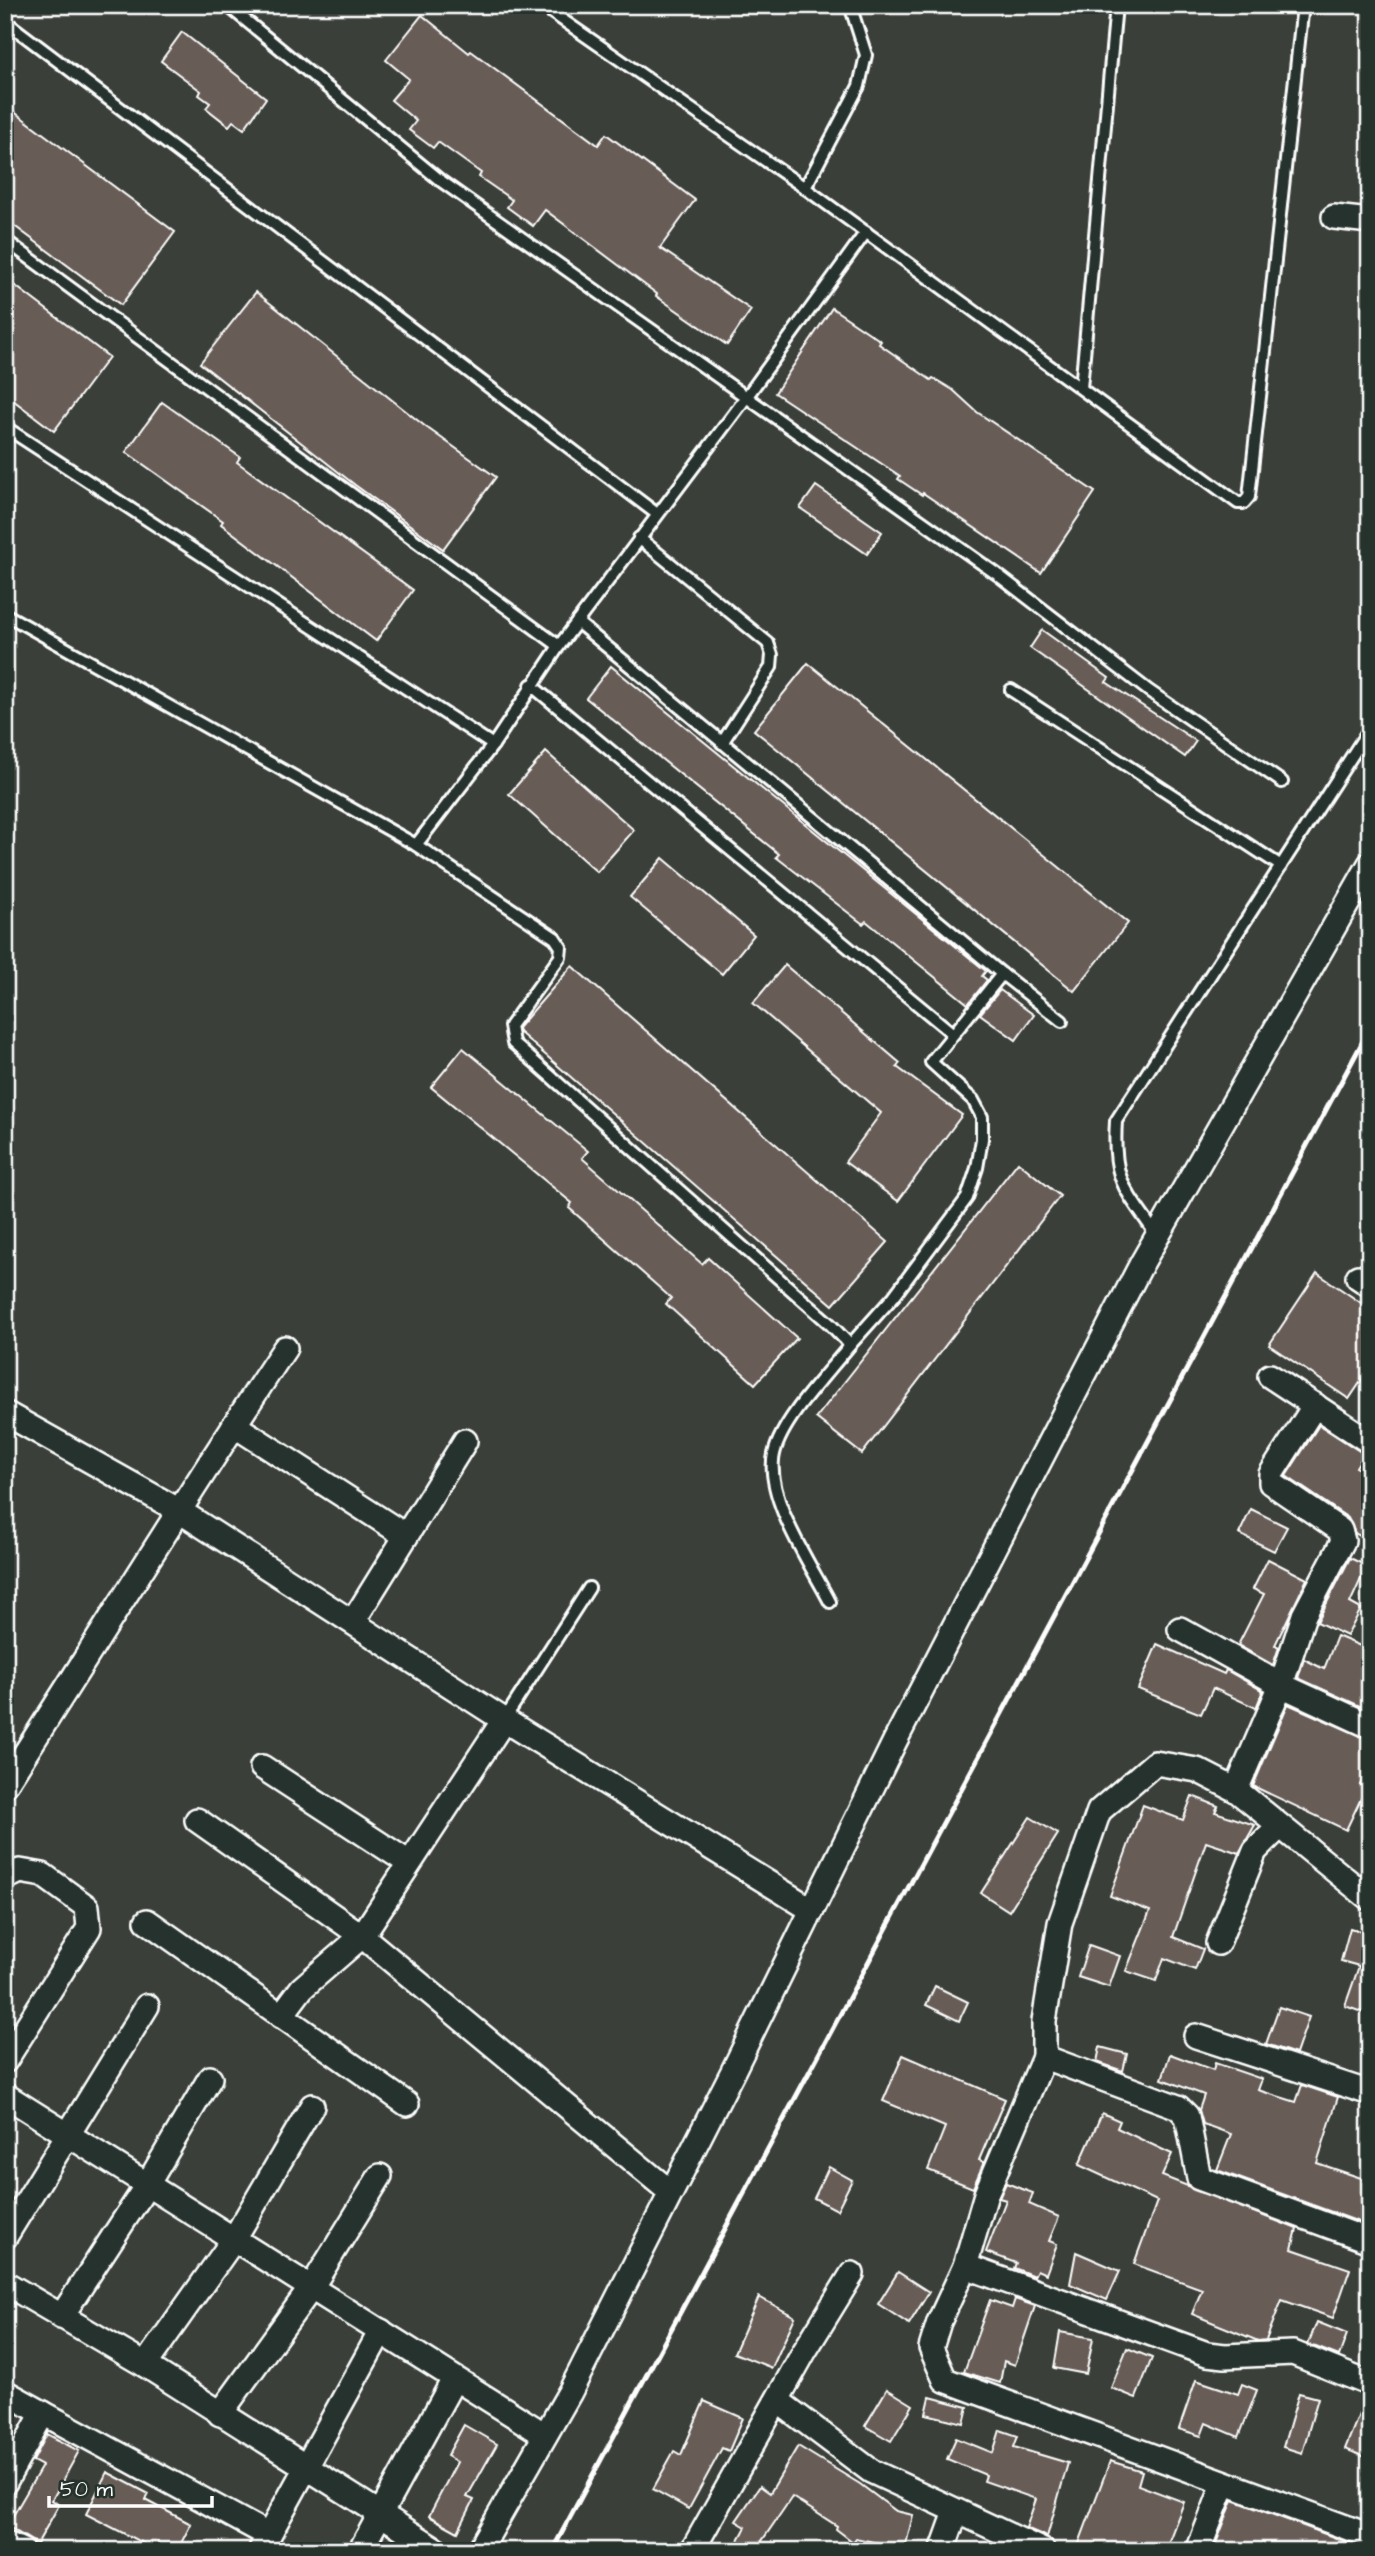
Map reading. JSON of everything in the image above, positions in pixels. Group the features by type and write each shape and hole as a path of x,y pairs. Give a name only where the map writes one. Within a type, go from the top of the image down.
{"street":[{"path":"1334,217 1370,221"},
{"path":"479,2551 545,2435 733,2071 918,1696 1157,1236 1370,864"},
{"path":"5,1785 178,1510 285,1348"},
{"path":"1270,1376 1370,1443"},
{"path":"1236,1790 1281,1685 1304,1615 1343,1541 1340,1530 1271,1483 1271,1474 1315,1405"},
{"path":"5,1413 178,1510 354,1620 503,1720 812,1910"},
{"path":"234,1425 406,1535"},
{"path":"354,1620 465,1441"},
{"path":"1180,1629 1281,1685 1370,1726"},
{"path":"281,2016 302,1988 362,1936 503,1720"},
{"path":"1370,1899 1278,1828 1236,1790 1196,1770 1155,1763 1099,1811 1060,1923 1044,2021 1044,2057 986,2194 965,2266 939,2322 931,2348 945,2380 1370,2536"},
{"path":"262,1767 409,1863"},
{"path":"197,1820 362,1936 669,2191"},
{"path":"1218,1943 1255,1851 1278,1828"},
{"path":"5,1878 20,1871 43,1875 87,1907 90,1918 89,1928 5,2061"},
{"path":"146,1921 407,2104"},
{"path":"5,2236 147,2006"},
{"path":"1196,2036 1370,2094"},
{"path":"1044,2057 1178,2107 1187,2116 1199,2178 1370,2241"},
{"path":"61,2317 147,2185 211,2078"},
{"path":"5,2095 545,2435"},
{"path":"145,2365 234,2239 312,2106"},
{"path":"220,2414 311,2288 380,2176"},
{"path":"965,2266 1207,2354 1225,2356 1293,2353 1370,2384"},
{"path":"692,2551 852,2274"},
{"path":"5,2283 145,2365 305,2469 381,2512 439,2551"},
{"path":"5,2392 264,2543 381,2331"},
{"path":"360,2551 454,2379"},
{"path":"778,2401 871,2471 1043,2551"},
{"path":"5,2482 43,2413"},
{"path":"1198,2551 1224,2484"},
{"path":"942,2551 956,2512"},
{"path":"5,2543 22,2551"}],"lane":[{"path":"227,5 441,181 745,399 998,575 1149,691 1282,782"},
{"path":"541,5 805,188 1238,503 1244,503 1249,497 1303,5"},
{"path":"805,188 859,86 866,55 850,5"},
{"path":"1081,388 1116,5"},
{"path":"5,21 657,514"},
{"path":"416,845 493,746 559,646 745,399 866,232"},
{"path":"5,240 559,646"},
{"path":"5,427 493,746"},
{"path":"639,538 768,643 772,655 771,667 722,743"},
{"path":"5,614 416,845 555,938 562,947 560,957 510,1026 513,1043 830,1324 850,1345"},
{"path":"577,622 1062,1021"},
{"path":"531,685 953,1033"},
{"path":"1011,690 1281,866"},
{"path":"1157,1236 1120,1182 1114,1153 1116,1121 1370,728"},
{"path":"830,1602 780,1503 772,1474 774,1453 784,1432 850,1345 894,1296 967,1198 977,1168 982,1139 982,1117 973,1100 931,1062 1002,974"},
{"path":"503,1720 589,1588"}],"building":[{"path":"422,15 469,53 471,51 598,145 606,134 695,200 660,248 751,310 727,345 656,296 657,294 545,210 533,226 507,207 512,200 479,177 481,173 438,142 433,148 409,130 416,121 391,100 409,79 386,60"},
{"path":"182,32 266,98 244,129 233,121 229,126 206,108 210,103 199,95 201,91 161,61"},
{"path":"5,105 175,232 121,305 5,219"},
{"path":"5,278 109,357 54,431 5,394"},
{"path":"256,292 426,427 496,477 443,549 355,485 200,363"},
{"path":"832,308 881,341 879,344 931,380 933,378 953,390 977,412 1095,492 1041,573 898,479 900,476 775,393"},
{"path":"162,402 240,457 237,462 413,590 376,641 221,524 223,521 126,452"},
{"path":"816,486 882,532 867,554 800,508"},
{"path":"1042,630 1109,678 1106,682 1196,741 1185,757 1030,648"},
{"path":"808,663 1128,923 1074,991 754,730"},
{"path":"611,666 986,971 982,976 987,980 968,1004 866,921 863,924 776,857 779,854 586,698"},
{"path":"546,752 634,830 597,872 509,794"},
{"path":"663,858 754,935 722,974 630,897"},
{"path":"785,965 900,1063 897,1067 962,1115 898,1201 845,1162 881,1113 753,1003"},
{"path":"572,966 888,1242 833,1305 519,1032 518,1028"},
{"path":"1000,990 1034,1015 1016,1040 980,1014"},
{"path":"463,1048 588,1151 582,1158 702,1264 708,1258 797,1338 755,1384 666,1304 671,1298 569,1208 572,1203 431,1087"},
{"path":"1018,1162 1060,1196 862,1454 816,1418"},
{"path":"1317,1273 1370,1309 1370,1368 1349,1399 1269,1345"},
{"path":"1319,1425 1364,1454 1356,1467 1370,1476 1370,1542 1355,1533 1348,1518 1286,1476"},
{"path":"1251,1509 1287,1527 1274,1551 1239,1534"},
{"path":"1350,1558 1367,1566 1350,1603 1361,1609 1347,1636 1317,1622"},
{"path":"1268,1559 1307,1579 1275,1645 1279,1647 1273,1665 1238,1645 1264,1594 1253,1589"},
{"path":"1337,1636 1370,1650 1370,1692 1362,1707 1298,1678 1304,1659 1324,1669"},
{"path":"1157,1644 1224,1674 1226,1670 1263,1691 1256,1708 1213,1688 1201,1714 1138,1689"},
{"path":"1288,1704 1370,1740 1370,1762 1360,1785 1366,1788 1346,1830 1253,1786"},
{"path":"1192,1796 1218,1806 1215,1812 1255,1825 1239,1853 1206,1842 1173,1937 1203,1949 1195,1970 1164,1958 1156,1981 1126,1971 1150,1911 1110,1896 1143,1805 1183,1820"},
{"path":"1030,1817 1058,1834 1009,1911 981,1893"},
{"path":"1350,1928 1370,1934 1370,2015 1345,2006 1359,1966 1341,1961"},
{"path":"1089,1945 1120,1956 1109,1987 1078,1977"},
{"path":"935,1986 968,2002 959,2021 926,2005"},
{"path":"1279,2007 1309,2017 1296,2054 1266,2044"},
{"path":"1100,2047 1127,2054 1123,2071 1097,2062"},
{"path":"1170,2054 1213,2070 1215,2063 1262,2079 1258,2090 1296,2102 1302,2085 1338,2097 1317,2163 1370,2181 1370,2226 1217,2170 1231,2134 1203,2124 1199,2110 1204,2095 1162,2079"},
{"path":"903,2055 1005,2099 979,2160 984,2162 973,2188 928,2170 945,2127 883,2101"},
{"path":"1102,2113 1120,2121 1117,2128 1172,2154 1162,2176 1297,2229 1292,2249 1350,2269 1333,2318 1282,2300 1266,2340 1258,2341 1192,2314 1202,2289 1134,2264 1157,2201 1079,2165"},
{"path":"829,2167 852,2180 837,2210 814,2198"},
{"path":"1006,2183 1033,2193 1029,2204 1059,2217 1049,2241 1057,2244 1046,2274 1037,2270 1034,2276 1014,2268 1016,2263 986,2252 1006,2200 999,2198"},
{"path":"1076,2252 1120,2271 1107,2300 1070,2284"},
{"path":"898,2272 929,2292 909,2324 878,2304"},
{"path":"759,2297 795,2317 772,2368 734,2353"},
{"path":"1015,2299 1035,2306 1015,2365 1004,2361 1000,2383 964,2372 990,2300 1012,2308"},
{"path":"1317,2322 1347,2334 1339,2356 1308,2344"},
{"path":"1060,2332 1093,2338 1086,2374 1054,2368"},
{"path":"1127,2348 1152,2358 1136,2398 1111,2388"},
{"path":"1196,2380 1238,2394 1242,2384 1257,2390 1239,2437 1206,2423 1201,2436 1179,2429"},
{"path":"887,2389 913,2405 891,2441 865,2426"},
{"path":"1299,2393 1318,2398 1302,2453 1283,2447"},
{"path":"930,2397 968,2407 964,2423 926,2414"},
{"path":"1366,2397 1370,2398 1370,2459 1345,2449"},
{"path":"704,2401 743,2418 729,2451 722,2448 689,2509 653,2489 674,2451 681,2455"},
{"path":"464,2425 497,2444 467,2497 474,2500 458,2532 429,2516 457,2462 447,2456"},
{"path":"1000,2430 1018,2436 1014,2447 1068,2463 1047,2537 1026,2528 1036,2499 984,2481 986,2475 947,2459 956,2438 993,2453"},
{"path":"47,2434 79,2451 52,2500 59,2505 37,2544 7,2526 42,2466 33,2461"},
{"path":"798,2446 860,2484 896,2511 913,2515 905,2549 856,2538 853,2542 836,2529 837,2526 792,2497 755,2551 733,2551 746,2527 736,2521 760,2486 770,2493"},
{"path":"1110,2461 1142,2471 1138,2485 1184,2502 1165,2551 1090,2551 1078,2546"},
{"path":"107,2472 149,2494 146,2500 191,2524 177,2551 158,2551 86,2514"},
{"path":"1233,2500 1363,2548 1362,2551 1213,2551"}],"railway":[{"path":"552,2551 1370,1028"}]}
